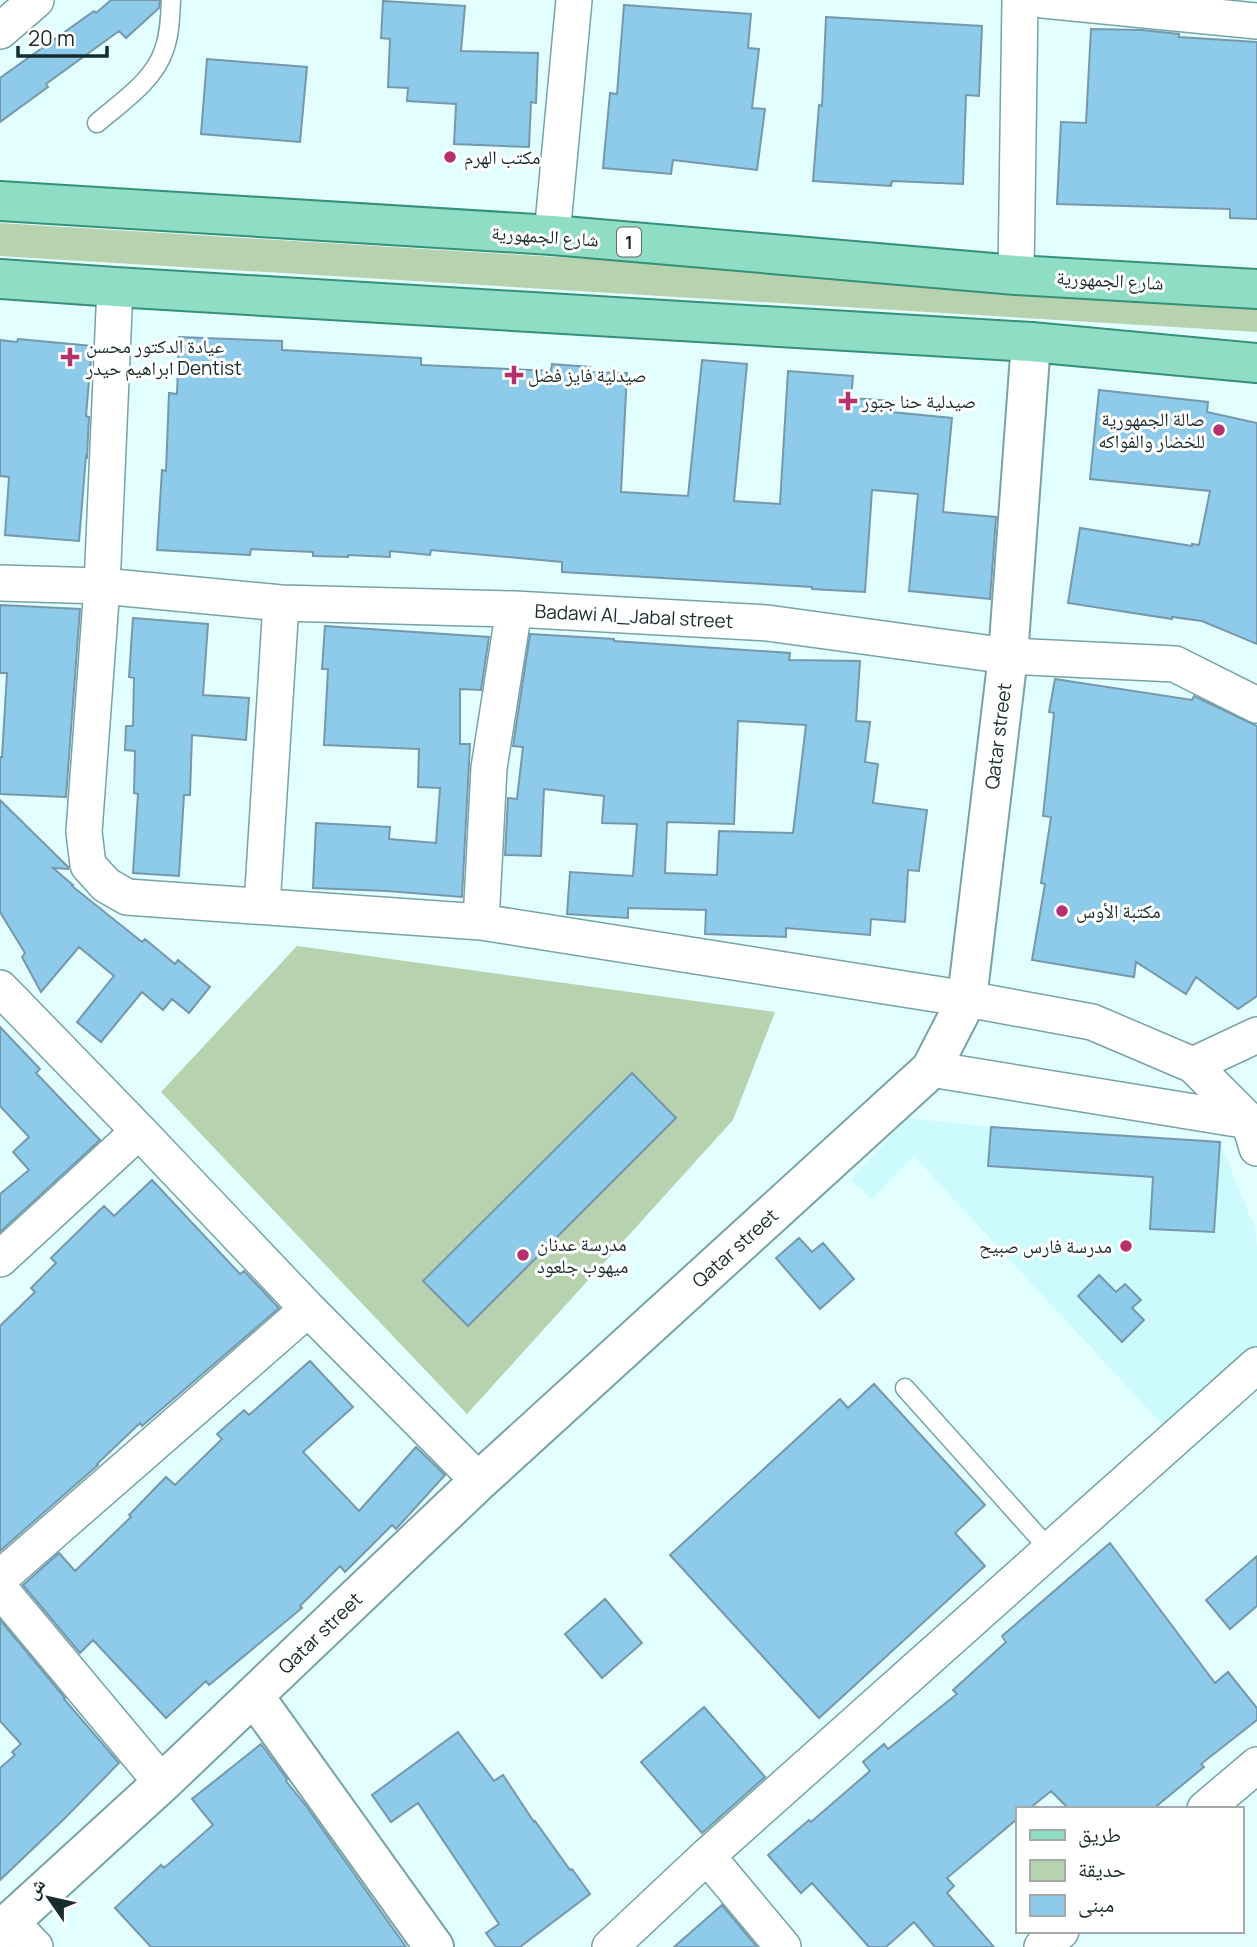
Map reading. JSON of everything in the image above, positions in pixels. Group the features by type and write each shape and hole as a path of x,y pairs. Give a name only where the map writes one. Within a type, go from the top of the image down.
{"main road":[{"name":"شارع الجمهورية","path":"0,201 552,235 1016,275 1257,289"},
{"path":"0,279 1031,342 1257,363"}],"street":[{"path":"0,32 36,0"},
{"path":"552,235 574,0"},
{"path":"1016,275 1020,0"},
{"path":"1042,0 1255,14"},
{"path":"115,287 102,586 84,832 88,865 106,885 127,897 481,922 967,999 1092,1022 1193,1065 1253,1135"},
{"name":"Qatar street","path":"15,1933 162,1783 479,1480 932,1069 967,999 1008,656 1031,342"},
{"name":"Badawi Al_Jabal street","path":"0,583 102,586 281,603 514,609 767,623 1008,656 1175,664 1257,705"},
{"path":"262,906 281,603"},
{"path":"481,922 489,768 514,609"},
{"path":"0,988 308,1309 479,1480"},
{"path":"1193,1065 1257,1035"},
{"path":"932,1069 1253,1135"},
{"path":"0,1259 139,1130"},
{"path":"0,1578 308,1309"},
{"path":"610,1947 707,1856 1257,1365"},
{"path":"0,1589 162,1783"},
{"path":"254,1696 434,1947"},
{"path":"1207,1807 1257,1765"},
{"path":"707,1856 783,1947"},
{"path":"1042,1947 1059,1933"}],"lane":[{"path":"97,123 143,83 161,58 168,35 171,0"},
{"path":"905,1388 1050,1550"}],"shaded area":[{"path":"907,1118 991,1127 1220,1142 1255,1229 1257,1352 1169,1432 914,1156 872,1199 851,1180"}],"green space":[{"path":"0,223 1257,300 1257,332 0,256"},
{"path":"297,946 775,1012 733,1120 467,1414 161,1092"}],"building":[{"path":"111,0 160,0 159,8 126,38 119,31 46,84 48,87 0,122 0,78"},
{"path":"383,1 465,6 461,51 538,53 536,103 531,102 529,147 454,144 456,104 407,101 408,88 388,87 390,39 381,38"},
{"path":"624,5 751,14 748,48 759,49 752,108 765,109 757,170 673,160 671,174 603,168 610,93 617,94"},
{"path":"826,17 982,26 979,96 966,95 963,184 892,181 891,186 813,181 819,105 822,106"},
{"path":"1091,29 1142,30 1179,34 1179,37 1257,42 1257,219 1230,218 1230,209 1057,204 1061,122 1086,123"},
{"path":"207,59 307,67 300,142 201,134"},
{"path":"179,337 282,341 282,350 421,358 421,365 551,371 552,364 590,367 589,372 627,373 621,492 688,496 702,360 747,364 734,501 780,504 788,371 853,376 851,398 892,401 891,412 952,418 943,512 996,517 990,599 909,591 918,494 872,490 865,592 562,572 562,562 431,550 430,555 390,551 390,557 348,557 313,556 313,552 251,549 250,555 157,550 162,470 166,471 169,393 177,394"},
{"path":"18,339 92,346 86,416 89,417 87,457 79,541 5,535 9,477 0,476 0,340 17,342"},
{"path":"1099,390 1208,402 1207,412 1257,423 1257,644 1202,621 1068,603 1080,528 1199,545 1210,491 1090,479"},
{"path":"0,605 80,609 66,797 0,794 0,757 7,673 0,673"},
{"path":"133,618 208,624 203,695 249,698 246,740 192,735 190,795 184,795 179,876 133,873 138,794 134,793 135,751 125,750 126,726 133,726 134,678 129,677"},
{"path":"325,626 489,637 481,690 460,689 460,744 470,744 462,897 313,888 316,823 390,827 389,839 436,843 440,788 418,787 419,749 324,745 328,669 322,669"},
{"path":"530,634 790,653 789,660 860,661 856,721 870,722 865,762 878,764 873,803 927,810 919,871 908,870 905,922 871,919 870,935 786,928 786,937 705,934 706,910 628,908 628,918 567,914 570,872 633,876 637,824 602,823 604,796 544,789 541,856 505,855 508,798 517,799 523,747 513,746","holes":["738,721 806,725 793,833 719,831 717,875 665,873 667,822 734,824"]},
{"path":"1055,679 1192,700 1194,696 1257,726 1257,996 1238,1009 1196,977 1186,994 1136,962 1134,977 1032,960 1045,884 1041,883 1051,817 1043,816 1054,713 1049,712"},
{"path":"0,800 68,867 53,868 72,886 142,942 145,939 175,964 178,960 210,987 189,1013 172,999 163,1010 142,992 101,1042 77,1022 114,976 79,947 41,992 22,957 25,953 0,912"},
{"path":"0,1027 40,1069 36,1073 100,1140 0,1232 0,1194 29,1170 13,1152 29,1137 0,1106"},
{"path":"632,1073 676,1118 468,1326 423,1281"},
{"path":"991,1127 1220,1142 1214,1232 1150,1229 1153,1177 988,1166"},
{"path":"152,1180 240,1274 244,1271 279,1308 142,1426 140,1423 98,1465 0,1551 0,1326 35,1292 31,1288 56,1263 51,1258 104,1206 114,1216"},
{"path":"799,1238 812,1252 823,1243 854,1279 820,1309 776,1258"},
{"path":"1099,1275 1116,1292 1125,1284 1141,1300 1132,1308 1144,1320 1122,1342 1078,1296"},
{"path":"310,1361 353,1407 303,1452 359,1511 416,1447 445,1475 396,1529 392,1525 345,1572 340,1566 300,1606 302,1608 209,1685 206,1681 166,1718 93,1640 80,1653 23,1585 59,1553 75,1571 131,1517 129,1515 166,1477 175,1485 222,1439 217,1434 244,1410 249,1415"},
{"path":"874,1384 985,1505 955,1533 985,1566 819,1718 670,1555 840,1399 848,1408"},
{"path":"1110,1543 1215,1683 1228,1672 1257,1708 1257,1720 1201,1764 1204,1767 1155,1807 1067,1807 1051,1791 1031,1807 1016,1807 1016,1820 947,1878 954,1886 947,1893 994,1947 935,1947 914,1922 886,1947 869,1947 812,1883 801,1893 768,1855 870,1771 863,1762 884,1744 888,1749 957,1694 953,1690 1006,1642 1002,1636"},
{"path":"1257,1556 1257,1606 1230,1629 1206,1600"},
{"path":"605,1599 642,1643 602,1678 565,1634"},
{"path":"0,1620 119,1763 0,1880 0,1768 15,1755 12,1752 21,1744 0,1721"},
{"path":"704,1707 765,1777 702,1833 641,1762"},
{"path":"458,1732 494,1781 503,1775 534,1822 590,1894 520,1947 496,1947 486,1933 499,1924 418,1803 391,1822 372,1795"},
{"path":"261,1744 406,1947 151,1947 115,1908 161,1865 164,1868 213,1825 192,1799"},
{"path":"722,1905 757,1947 674,1947"}],"place":[{"name":"مكتب الهرم","path":"450,157"},
{"name":"عيادة الدكتور محسن ابراهيم حيدر Dentist","path":"70,357"},
{"name":"صيدلية فايز فضل","path":"514,375"},
{"name":"صيدلية حنا جبور","path":"848,401"},
{"name":"صالة الجمهورية للخضار والفواكه","path":"1219,430"},
{"name":"مكتبة الأوس","path":"1062,911"},
{"name":"مدرسة فارس صبيح","path":"1126,1246"},
{"name":"مدرسة عدنان ميهوب جلعود","path":"523,1255"}]}
